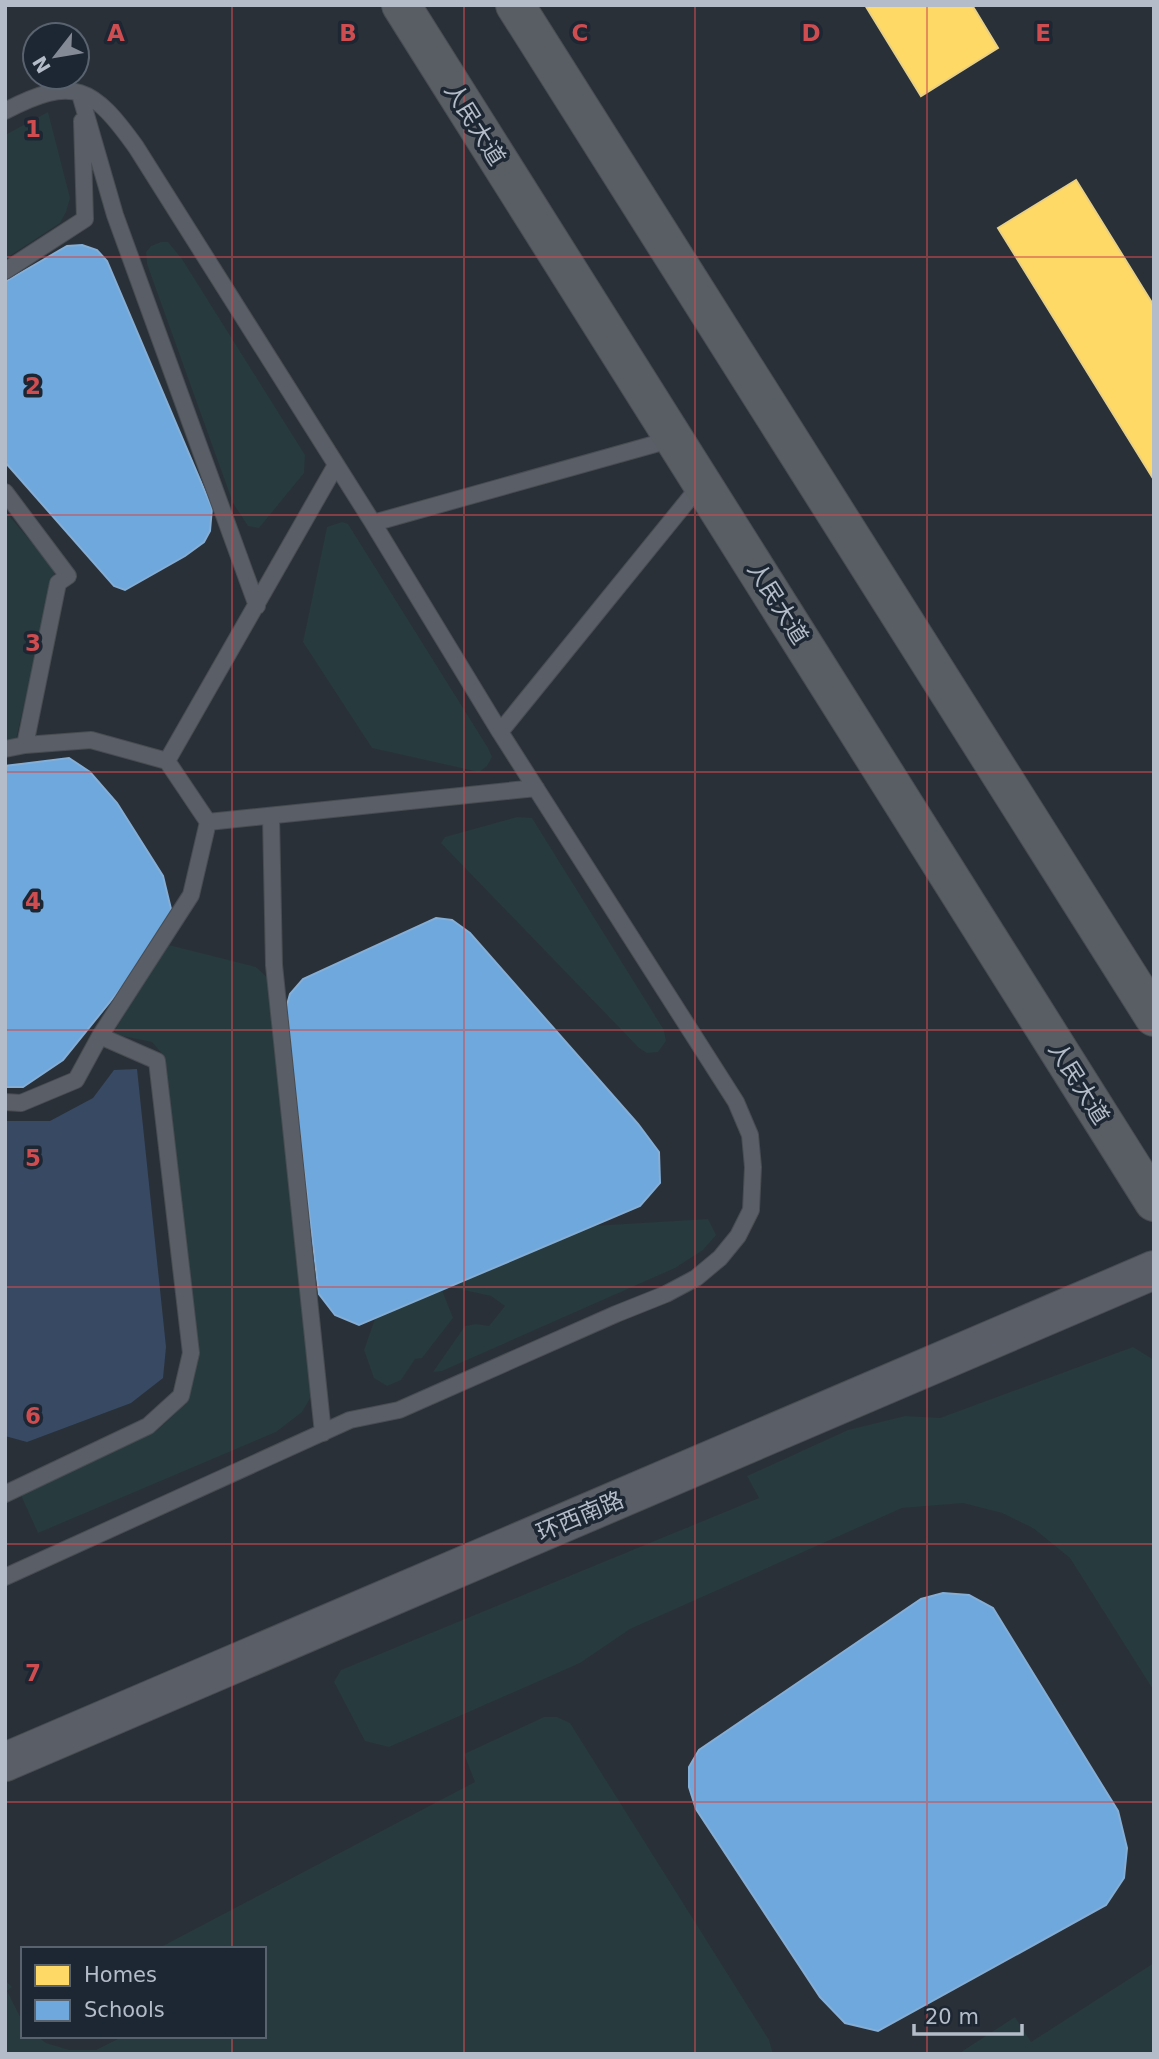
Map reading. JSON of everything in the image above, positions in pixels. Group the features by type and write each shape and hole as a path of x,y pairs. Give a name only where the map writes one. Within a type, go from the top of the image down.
{"main road":[{"name":"人民大道","path":"401,5 1154,1202"},
{"path":"515,5 1154,1017"}],"street":[{"name":"环西南路","path":"5,1762 1154,1270"}],"lane":[{"path":"5,111 48,93 71,91 92,96 114,116 136,147 373,523 500,732 736,1102 750,1135 753,1167 751,1210 738,1236 720,1258 696,1278 666,1294 399,1410 351,1420 5,1577"},
{"path":"5,271 85,219 80,94"},
{"path":"80,94 115,215 257,606"},
{"path":"373,523 674,439"},
{"path":"167,761 336,465"},
{"path":"500,732 702,483"},
{"path":"5,492 68,576 58,583 25,745"},
{"path":"5,749 91,740 167,761 208,822 191,895 100,1036 75,1080 22,1103 5,1102"},
{"path":"208,822 536,788"},
{"path":"271,816 274,965 323,1433"},
{"path":"5,1494 148,1426 181,1396 191,1353 157,1062 100,1036"}],"green space":[{"path":"48,112 70,198 66,212 60,223 5,259 5,135"},
{"path":"168,242 182,259 305,455 304,473 259,528 248,526 233,503 147,264 146,252 151,246"},
{"path":"5,511 55,570 16,739 5,742"},
{"path":"342,522 348,524 488,748 492,757 487,766 479,772 372,748 303,642 327,527"},
{"path":"517,817 532,818 664,1030 666,1041 658,1052 647,1053 639,1048 441,843 445,837"},
{"path":"165,944 256,967 272,982 312,1395 302,1412 276,1432 38,1533 20,1493 156,1431 175,1414 188,1397 195,1377 198,1351 164,1056 152,1042 113,1034"},
{"path":"708,1219 716,1235 703,1250 675,1268 442,1371 433,1372 465,1326 489,1326 505,1306 491,1296 450,1287 592,1226"},
{"path":"442,1290 453,1318 422,1358 415,1359 401,1380 387,1386 374,1378 364,1350 375,1319"},
{"path":"1133,1347 1154,1360 1154,1691 1070,1558 1033,1528 1002,1513 963,1503 902,1508 630,1629 580,1663 389,1747 365,1741 334,1682 341,1670 759,1498 747,1476 848,1430 905,1416 940,1418"},
{"path":"544,1717 557,1717 570,1723 769,2040 773,2054 5,2054 5,1980 12,1987 7,1991 21,2019 21,2038 40,2038 46,2043 69,2050 96,2050 120,2038 266,2038 266,1947 161,1947 475,1782 464,1754"},
{"path":"1154,1963 1154,2054 958,2054 1015,2017 1031,2042"}],"water":[{"path":"137,1069 166,1347 163,1378 131,1403 27,1442 5,1436 5,1121 50,1121 93,1098 114,1070"}],"building: Homes":[{"path":"865,5 972,5 998,48 921,96"},
{"path":"1076,180 1154,306 1154,480 998,228"}],"building: Schools":[{"path":"82,245 97,250 107,261 212,508 210,531 204,542 125,590 114,586 5,462 5,282 67,246"},
{"path":"69,758 90,772 117,803 163,876 172,913 147,956 63,1060 23,1087 5,1087 5,766"},
{"path":"436,918 452,920 470,933 638,1124 659,1152 660,1183 640,1206 359,1325 335,1315 319,1294 285,1012 290,994 303,979"},
{"path":"943,1593 969,1595 993,1608 1118,1811 1127,1848 1124,1878 1106,1905 878,2031 845,2023 820,1997 696,1809 689,1787 689,1767 699,1750 921,1599"}]}
